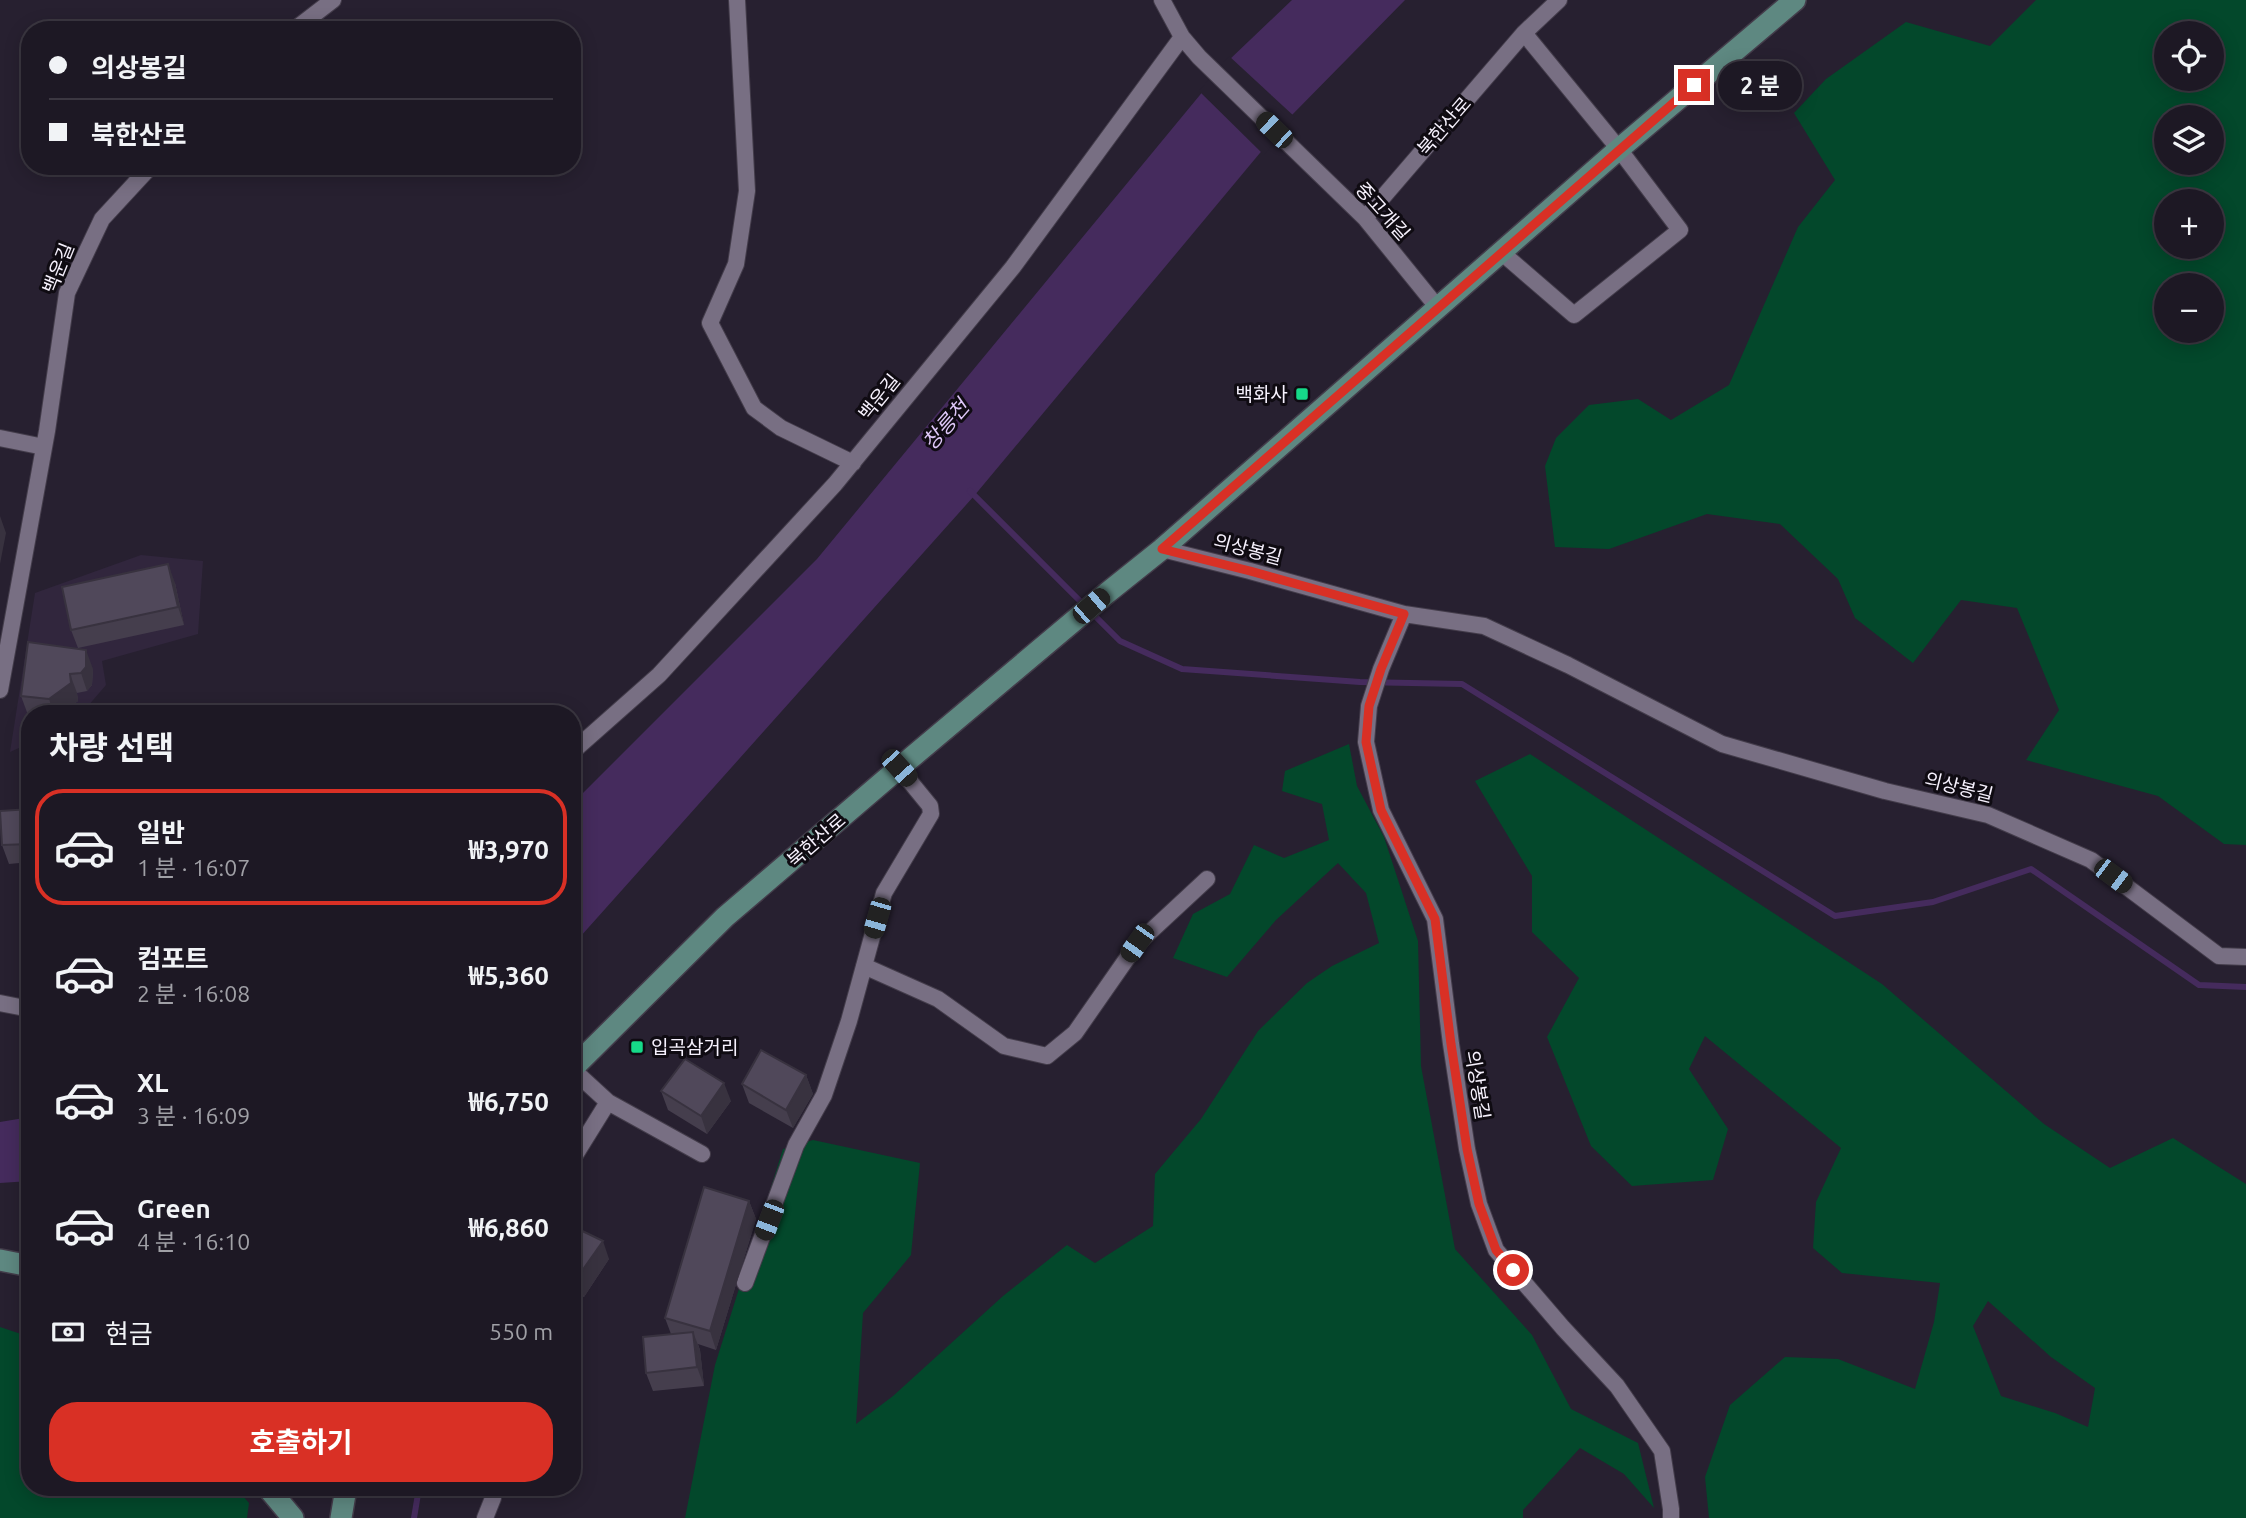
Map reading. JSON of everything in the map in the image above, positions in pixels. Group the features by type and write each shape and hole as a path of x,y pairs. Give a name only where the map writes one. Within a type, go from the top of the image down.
{"main road":[{"path":"1162,549 1619,149 1796,0"},
{"name":"북한산로","path":"581,1060 725,917 1162,549"},
{"path":"0,1260 21,1264"},
{"path":"275,1496 293,1518"},
{"path":"341,1518 345,1496"}],"street":[{"path":"306,21 333,0"},
{"path":"737,0 747,191 736,264 710,323 754,408 781,428 853,463"},
{"path":"1162,0 1182,37"},
{"name":"북한산로","path":"1365,219 1524,33 1559,0"},
{"path":"1502,252 1573,315 1680,230 1619,149 1524,33"},
{"name":"백운길","path":"581,744 659,675 853,463 1013,267 1182,37"},
{"name":"중고개길","path":"1182,37 1199,57 1365,219 1438,307"},
{"name":"백운길","path":"0,690 44,447 67,293 102,219 143,175"},
{"path":"0,438 44,447"},
{"name":"의상봉길","path":"1162,549 1404,614 1484,626 1568,665 1722,744 1885,791 1989,815 2091,860 2219,956 2246,957"},
{"name":"의상봉길","path":"1404,614 1369,706 1366,742 1381,810 1435,919 1467,1149 1479,1204 1496,1250 1617,1386 1662,1451 1671,1518"},
{"path":"745,1283 796,1145 824,1095 884,893 931,814 930,806 899,768"},
{"path":"864,966 938,999 1004,1046 1047,1056 1074,1034 1137,943 1208,879"},
{"path":"0,1003 21,1007"},
{"name":"북한산로","path":"581,1077 608,1102 702,1154"},
{"path":"581,1146 608,1102"},
{"path":"485,1518 493,1496"}],"shaded area":[{"path":"141,555 203,561 198,634 102,661 106,685 89,705 21,705 21,747 10,752 35,593"}],"green space":[{"path":"2036,0 2246,0 2246,845 2224,844 2158,796 2026,760 2059,710 2017,608 1961,600 1913,663 1855,618 1838,579 1780,524 1707,514 1609,549 1555,547 1545,466 1556,438 1589,405 1638,399 1671,420 1729,385 1798,227 1835,180 1794,113 1826,79 1906,22 1990,46"},
{"path":"1349,744 1357,786 1384,837 1418,941 1421,1066 1455,1249 1532,1335 1571,1409 1638,1443 1654,1508 1624,1474 1580,1448 1523,1510 1523,1518 685,1518 715,1365 783,1149 813,1140 920,1163 911,1255 863,1313 856,1424 893,1396 1003,1296 1067,1245 1095,1263 1153,1226 1155,1174 1201,1119 1258,1031 1307,983 1332,966 1379,943 1366,893 1338,863 1276,920 1227,977 1173,958 1193,914 1230,894 1254,845 1284,858 1329,840 1322,804 1282,791 1285,771"},
{"path":"1530,754 1882,984 2044,1124 2110,1168 2173,1138 2246,1184 2246,1518 1709,1518 1705,1477 1730,1405 1785,1357 1838,1359 1915,1389 1934,1322 1940,1283 1842,1273 1813,1248 1816,1202 1841,1148 1705,1036 1689,1069 1728,1129 1713,1180 1632,1186 1591,1146 1547,1037 1579,978 1532,932 1532,876 1475,781","holes":["1988,1301 2051,1357 2095,1388 2088,1427 2055,1413 2001,1396 1973,1326"]},
{"path":"0,1327 21,1334 21,1496 243,1496 249,1503 247,1518 0,1518"}],"water":[{"name":"창릉천","path":"1292,0 1405,0 1290,117 974,496 581,936 581,795 817,559 1228,61"},
{"path":"21,1118 21,1182 0,1183 0,1122"}],"pier":[{"path":"1229,56 1295,117 1264,155 1199,91"}],"building":[{"path":"168,564 178,607 71,630 62,587"},
{"path":"28,642 86,650 86,667 81,673 70,674 71,683 49,699 21,696"},
{"path":"21,810 21,844 2,845 0,811"},
{"path":"761,1050 806,1075 786,1110 742,1084"},
{"path":"685,1059 724,1083 701,1116 661,1091"},
{"path":"704,1187 749,1201 710,1331 665,1318"},
{"path":"581,1230 603,1241 581,1272"},
{"path":"693,1332 697,1367 646,1373 643,1337"}],"waterway":[{"path":"970,491 1120,641 1182,669 1360,682 1462,684 1835,916 1933,902 2031,869 2199,985 2246,987"},
{"path":"414,1518 418,1496"}],"place":[{"name":"백화사","path":"1302,394"},
{"name":"입곡삼거리","path":"637,1047"}],"route":[{"path":"1513,1270 1496,1250 1479,1204 1467,1149 1435,919 1381,810 1366,742 1369,706 1404,614 1162,549 1694,85"}]}
